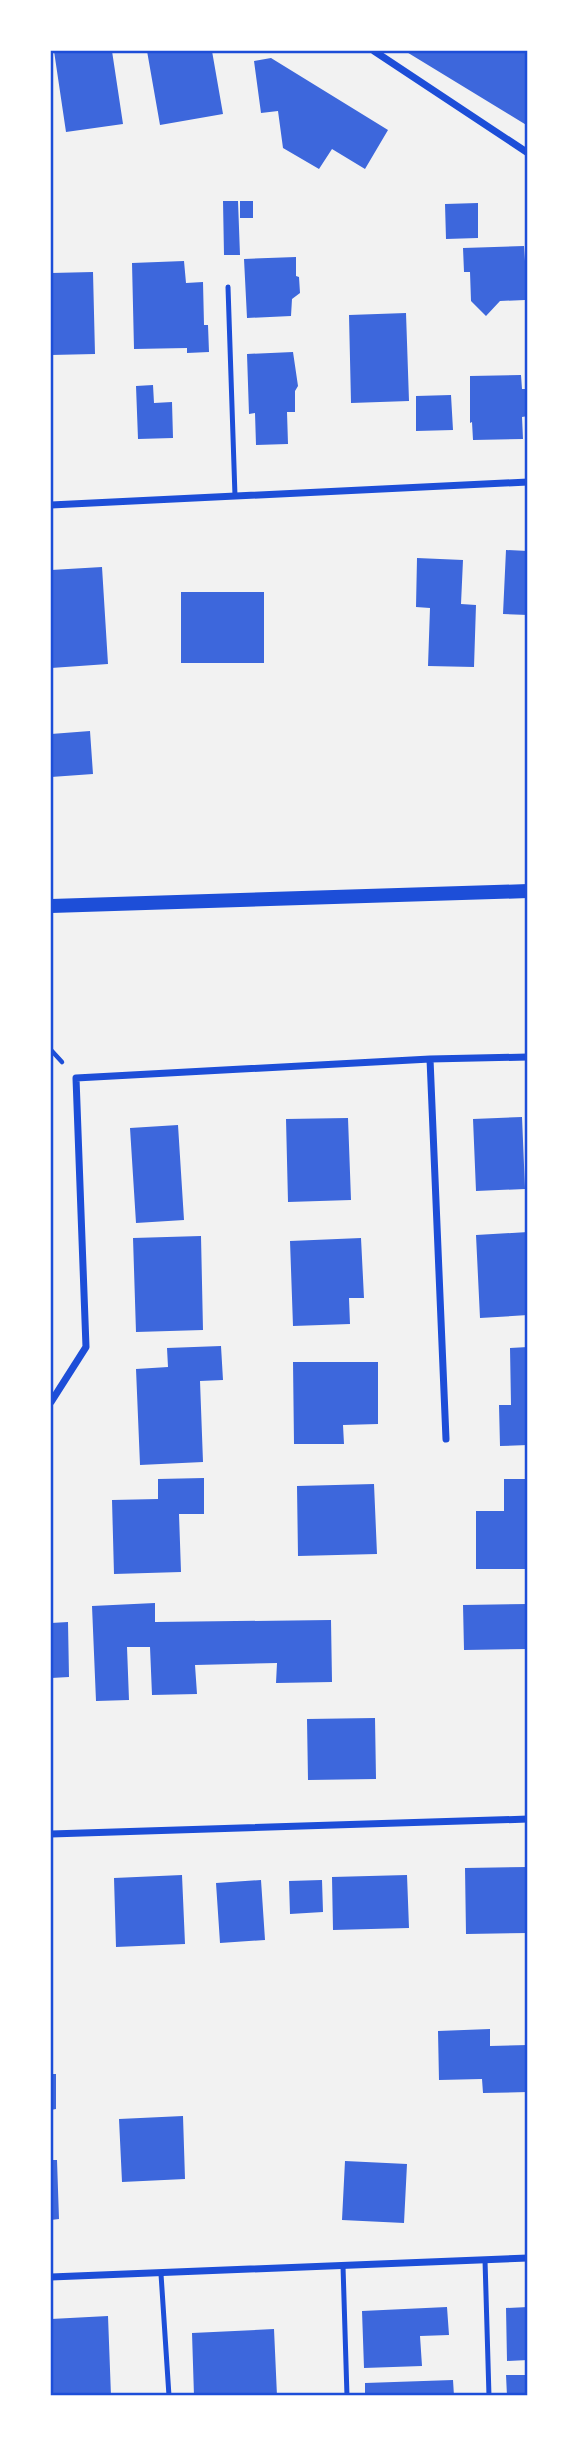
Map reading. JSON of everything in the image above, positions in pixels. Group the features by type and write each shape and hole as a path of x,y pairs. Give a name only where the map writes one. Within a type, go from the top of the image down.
{"main road":[{"path":"51,906 528,891"}],"street":[{"path":"374,51 528,153"},
{"path":"51,505 528,482"},
{"path":"51,1402 86,1347 76,1078 430,1059 528,1057"},
{"path":"430,1059 446,1439"},
{"path":"51,1834 528,1819"},
{"path":"51,2277 528,2258"}],"lane":[{"path":"229,287 235,496"},
{"path":"485,2260 489,2396"},
{"path":"342,2266 347,2396"},
{"path":"161,2274 169,2396"}],"building":[{"path":"54,51 112,51 123,124 66,132"},
{"path":"147,51 212,51 223,114 160,125"},
{"path":"405,51 528,51 528,126"},
{"path":"271,58 388,130 365,169 332,149 319,169 283,148 278,111 261,113 254,61"},
{"path":"223,201 238,201 240,255 224,255"},
{"path":"240,201 253,201 253,218 240,218"},
{"path":"478,203 478,238 446,239 445,204"},
{"path":"524,246 525,261 528,261 525,300 500,301 486,316 471,301 470,272 464,272 463,248"},
{"path":"296,257 300,293 292,299 291,316 247,318 244,259"},
{"path":"184,261 186,283 203,282 204,325 208,325 209,352 187,353 187,348 134,349 132,263"},
{"path":"93,272 95,354 51,355 51,273"},
{"path":"406,313 409,401 351,403 349,315"},
{"path":"293,352 298,386 295,391 295,412 287,412 288,444 256,445 255,413 249,414 247,354"},
{"path":"521,375 522,389 528,389 528,416 522,417 523,439 473,440 472,422 470,423 470,376"},
{"path":"153,385 154,403 172,402 173,438 138,439 136,386"},
{"path":"451,395 453,430 416,431 416,396"},
{"path":"506,550 528,551 528,615 503,614"},
{"path":"417,558 463,560 461,604 476,605 474,667 428,666 430,608 416,607"},
{"path":"102,567 108,664 51,668 51,570"},
{"path":"181,592 264,592 264,663 181,663"},
{"path":"90,731 93,774 51,777 51,734"},
{"path":"522,1117 525,1189 476,1191 473,1119"},
{"path":"348,1118 351,1200 288,1202 286,1119"},
{"path":"178,1125 184,1220 136,1223 130,1128"},
{"path":"528,1232 528,1315 480,1318 476,1235"},
{"path":"201,1236 203,1330 136,1332 133,1238"},
{"path":"361,1238 364,1298 349,1298 350,1324 293,1326 290,1241"},
{"path":"221,1346 223,1380 200,1381 203,1462 140,1465 136,1369 168,1367 167,1348"},
{"path":"528,1347 528,1445 500,1446 499,1405 511,1405 510,1348"},
{"path":"293,1362 378,1362 378,1424 343,1425 344,1444 294,1444"},
{"path":"204,1478 204,1514 179,1514 181,1572 114,1574 112,1500 158,1499 158,1479"},
{"path":"504,1479 528,1479 528,1569 476,1569 476,1511 504,1511"},
{"path":"374,1484 377,1554 298,1556 297,1486"},
{"path":"155,1603 155,1622 331,1620 332,1682 276,1683 277,1663 195,1665 197,1694 152,1695 150,1647 127,1647 129,1700 96,1701 92,1606"},
{"path":"528,1604 528,1649 464,1650 463,1605"},
{"path":"68,1622 69,1677 51,1678 51,1623"},
{"path":"375,1718 376,1779 308,1780 307,1719"},
{"path":"528,1867 528,1933 466,1934 465,1868"},
{"path":"182,1875 185,1944 116,1947 114,1878"},
{"path":"407,1875 409,1928 333,1930 332,1877"},
{"path":"261,1880 265,1940 220,1943 216,1883"},
{"path":"322,1880 323,1912 290,1914 289,1881"},
{"path":"490,2029 490,2046 528,2045 528,2092 483,2093 482,2079 439,2080 438,2031"},
{"path":"51,2074 56,2074 56,2109 51,2110"},
{"path":"183,2116 185,2179 122,2182 119,2119"},
{"path":"51,2160 57,2160 59,2219 51,2220"},
{"path":"345,2161 407,2164 404,2223 342,2220"},
{"path":"447,2307 449,2335 420,2336 422,2366 364,2368 362,2311"},
{"path":"528,2307 528,2360 507,2361 506,2308"},
{"path":"108,2316 111,2396 51,2396 51,2319"},
{"path":"274,2329 277,2396 194,2396 192,2333"},
{"path":"506,2375 528,2375 528,2396 507,2396"},
{"path":"453,2380 454,2396 365,2396 365,2383"}]}
